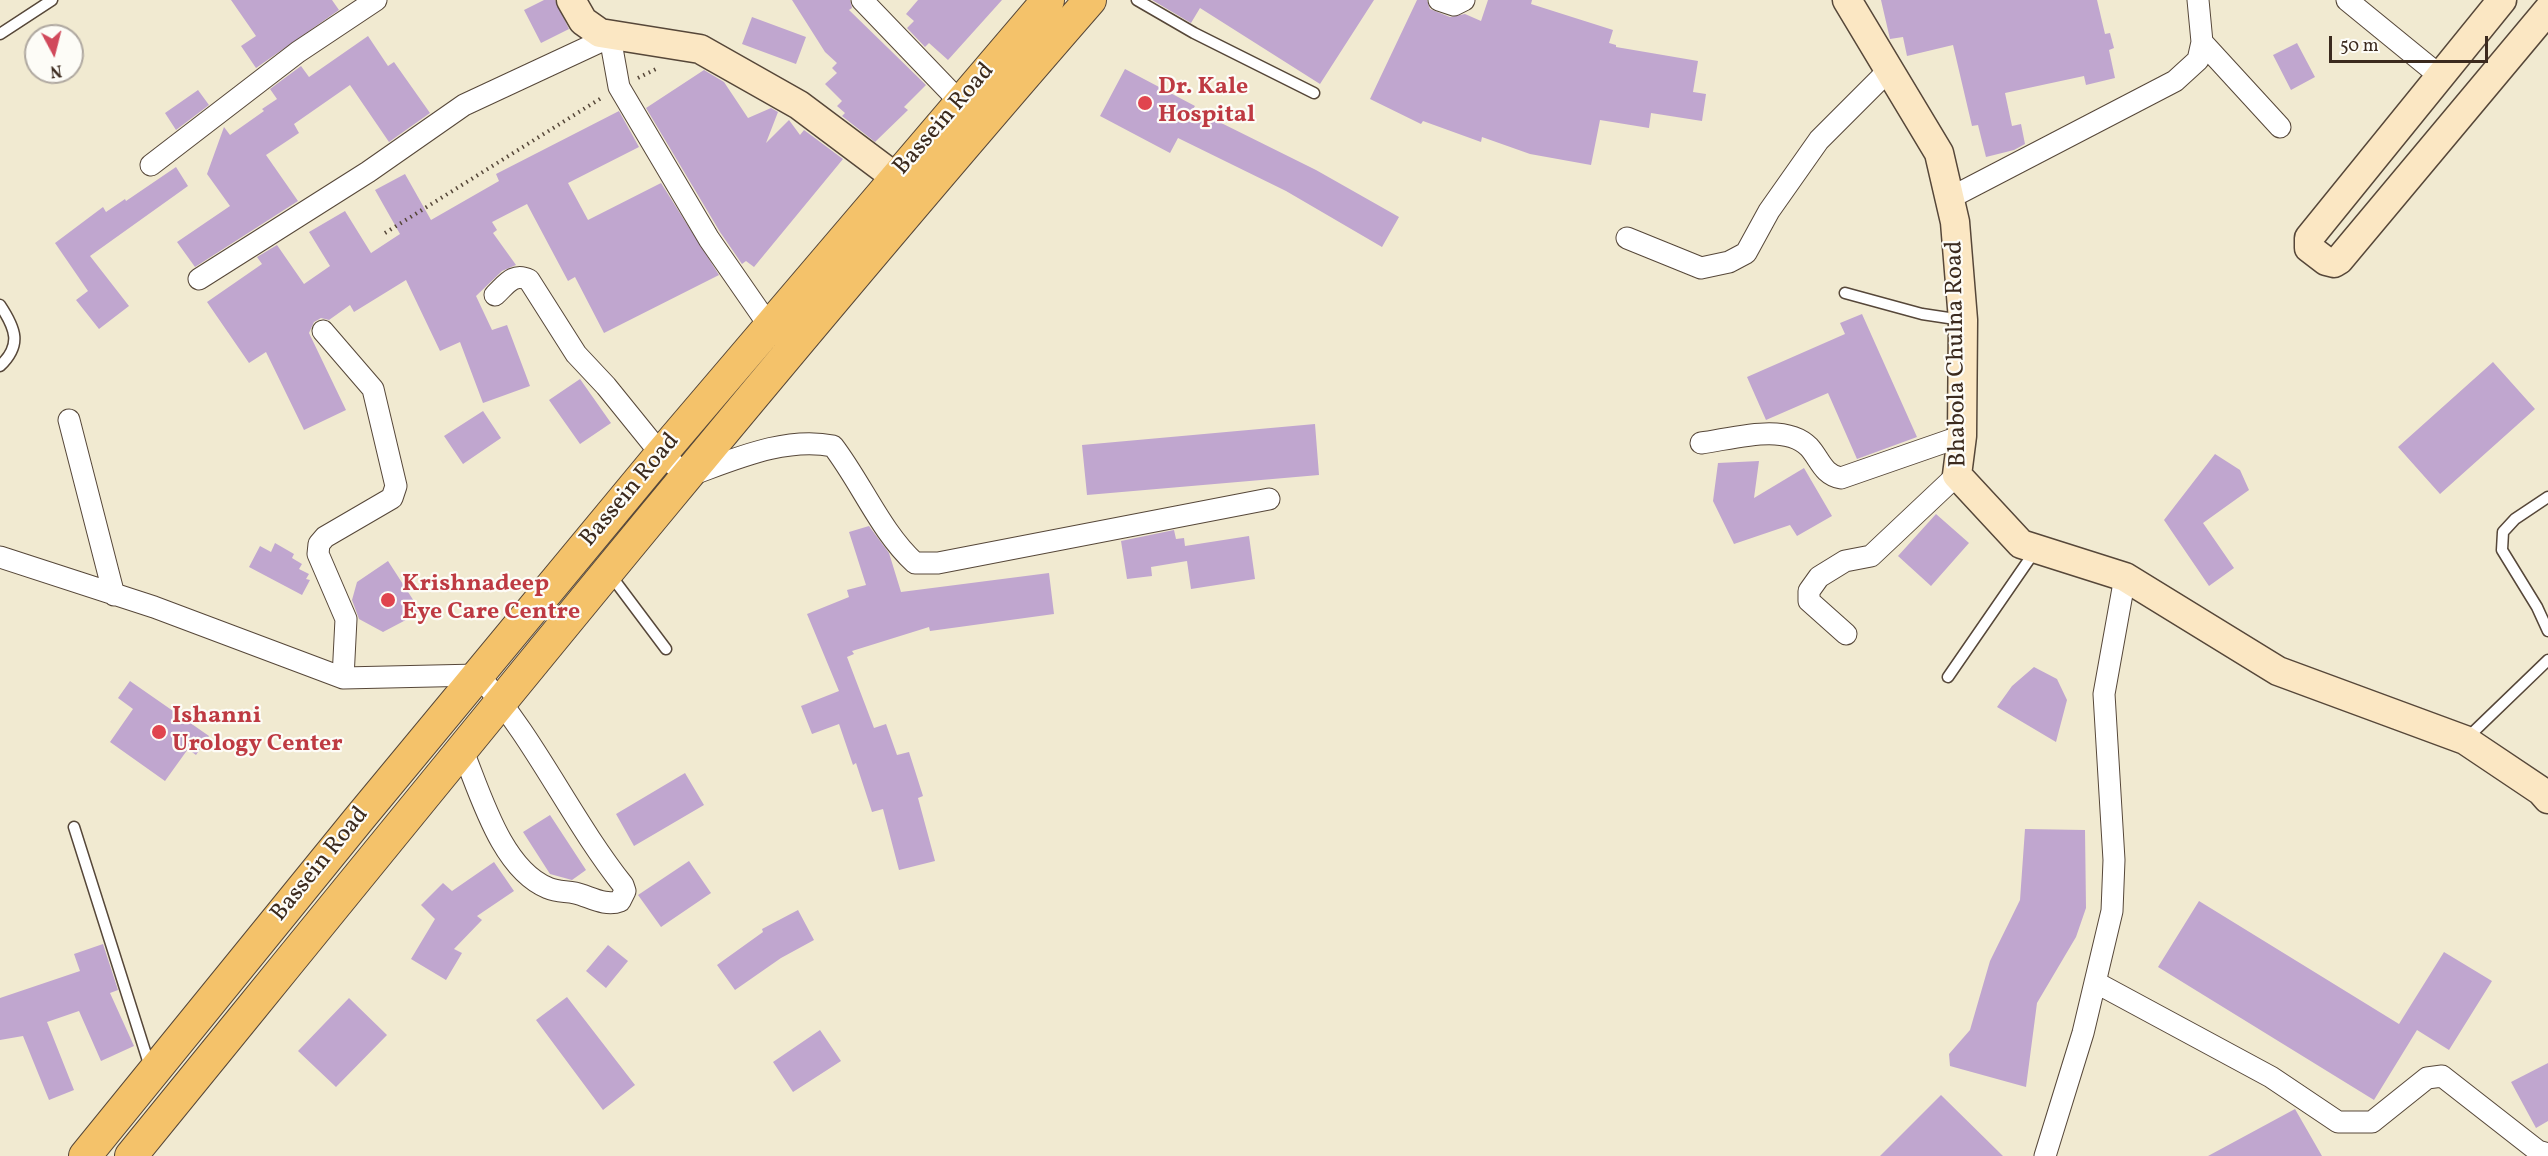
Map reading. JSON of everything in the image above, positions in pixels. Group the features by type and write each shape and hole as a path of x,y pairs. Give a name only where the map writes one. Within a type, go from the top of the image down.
{"main road":[{"name":"Bassein Road","path":"131,1156 501,701 688,476 908,187 961,103 1048,0"},
{"name":"Bassein Road","path":"85,1156 478,675 661,454 770,327 1090,0"}],"street":[{"path":"151,165 298,52 376,0"},
{"path":"571,0 583,21 610,37 700,49 799,105 908,187"},
{"path":"862,0 961,103"},
{"path":"1439,0 1454,4 1464,0"},
{"name":"Bhabola Chulna Road","path":"1847,0 1939,153 1956,222 1963,320 1962,436 1957,475 2021,544 2125,577 2278,671 2465,740 2541,791 2548,799"},
{"path":"1950,198 2175,81 2198,60 2202,42 2198,0"},
{"path":"2347,0 2440,76"},
{"path":"2502,0 2309,238 2309,248 2326,261 2334,263 2548,10"},
{"path":"610,37 619,87 709,239 770,327"},
{"path":"199,279 368,172 464,105 610,37"},
{"path":"2202,42 2280,127"},
{"path":"1627,238 1701,268 1729,262 1746,253 1769,212 1819,140 1889,70"},
{"path":"2351,186 2378,212"},
{"path":"495,295 513,278 521,277 529,280 576,354 606,386 661,454 688,476 755,452 813,442 833,446 851,470 900,549 915,563 938,563 1269,499"},
{"path":"323,332 373,389 396,486 392,498 325,537 319,544 318,554 345,619 343,678"},
{"path":"69,420 114,595"},
{"path":"1701,443 1769,435 1795,436 1809,447 1825,471 1841,478 1962,436"},
{"path":"1846,634 1809,601 1809,591 1819,577 1845,561 1871,556 1957,475"},
{"path":"0,557 114,595 343,678 478,675 501,701 595,850 623,885 625,891 620,901 604,902 575,893 556,891 529,876 503,846 462,749"},
{"path":"2045,1156 2083,1033 2112,911 2114,860 2104,694 2125,577"},
{"path":"2095,982 2271,1077 2338,1122 2372,1122 2427,1078 2442,1076 2538,1150 2548,1154"}],"lane":[{"path":"0,34 52,0"},
{"path":"1137,0 1194,33 1314,93"},
{"path":"1845,293 1922,314 1963,320"},
{"path":"0,305 9,319 15,340 11,355 0,366"},
{"path":"2548,497 2515,519 2503,532 2502,550 2537,607 2548,631"},
{"path":"1948,677 2037,549"},
{"path":"608,572 666,650"},
{"path":"2465,740 2548,660"},
{"path":"74,827 152,1073"}],"path":[{"path":"385,233 619,87 659,68"}],"building":[{"path":"231,0 332,0 339,10 256,68 241,46 256,36"},
{"path":"544,0 555,0 569,29 541,43 524,10"},
{"path":"792,0 850,0 852,8 849,10 926,85 904,107 908,110 875,142 842,116 845,113 837,106 842,101 825,84 837,73 832,68 837,63 825,52"},
{"path":"918,0 1002,0 948,60 929,43 925,47 907,28 914,21 906,14"},
{"path":"1152,0 1374,0 1320,84 1200,8 1191,23"},
{"path":"1417,0 1427,0 1430,9 1450,17 1465,14 1481,21 1488,0 1532,0 1531,4 1613,30 1609,43 1616,47 1698,61 1693,92 1706,94 1702,121 1651,113 1649,128 1600,120 1591,165 1530,154 1482,137 1481,142 1423,121 1421,124 1370,99"},
{"path":"1881,0 2097,0 2105,34 2110,33 2114,48 2109,50 2115,78 2086,85 2084,76 2005,93 2012,126 2021,124 2025,144 2014,150 1986,157 1978,125 1972,126 1953,45 1907,56 1903,37 1890,39"},
{"path":"752,17 806,37 796,64 742,44"},
{"path":"368,36 388,66 394,62 430,113 389,142 350,85 294,124 299,133 266,155 298,201 195,267 177,242 230,206 207,174 224,127 230,135 264,111 262,109 277,99 270,89 301,66 309,77"},
{"path":"2297,43 2315,77 2291,90 2273,55"},
{"path":"1125,69 1195,106 1193,109 1316,170 1399,217 1382,247 1286,191 1178,138 1170,153 1100,116"},
{"path":"704,70 724,82 748,118 771,108 778,112 766,143 789,120 800,135 804,130 843,159 754,267 746,261 742,264 720,232 646,108"},
{"path":"198,90 209,105 176,130 165,113"},
{"path":"619,111 639,147 568,183 588,220 661,183 719,275 604,333 575,277 568,281 527,204 492,222 497,230 493,233 516,265 502,271 476,296 492,330 507,325 530,386 483,403 460,342 440,351 406,280 354,312 350,305 329,320 321,318 314,322 309,333 346,410 304,430 266,352 249,363 207,302 262,264 257,257 277,245 304,284 330,266 309,232 345,211 371,253 400,234 375,190 405,174 431,220 499,181 496,174"},
{"path":"176,167 188,186 90,256 129,306 99,329 76,300 88,291 55,243 103,207 106,212"},
{"path":"1862,314 1917,437 1857,459 1828,393 1766,420 1747,377 1845,334 1840,323"},
{"path":"2493,362 2535,409 2440,494 2398,447"},
{"path":"580,379 611,423 580,444 549,400"},
{"path":"483,411 501,438 463,464 444,436"},
{"path":"1315,424 1319,475 1087,495 1082,445"},
{"path":"2215,454 2240,470 2249,490 2203,523 2234,568 2209,586 2164,520"},
{"path":"1759,461 1754,498 1804,468 1832,516 1797,536 1790,525 1734,544 1713,501 1718,463"},
{"path":"1936,514 1969,543 1931,586 1898,556"},
{"path":"869,526 889,553 901,592 1049,573 1054,614 930,631 929,627 852,651 854,654 847,657 874,728 886,724 897,755 909,752 923,796 918,798 935,861 899,870 883,809 872,812 856,763 853,765 839,724 812,734 801,706 839,691 807,614 849,597 847,590 866,585 849,532"},
{"path":"1174,530 1176,539 1184,538 1185,546 1249,536 1255,579 1191,589 1187,561 1151,567 1152,576 1127,579 1121,541"},
{"path":"275,543 294,554 292,558 302,564 299,569 309,574 306,579 310,580 302,595 249,567 260,546 271,552"},
{"path":"388,561 421,612 383,632 359,619 352,600 357,582"},
{"path":"2034,667 2057,679 2067,700 2056,742 1997,707 2012,686"},
{"path":"130,681 209,736 196,755 188,749 165,781 110,742 133,709 118,698"},
{"path":"685,773 704,805 634,846 616,814"},
{"path":"550,815 586,870 572,880 550,874 523,832"},
{"path":"2025,829 2085,830 2086,908 2076,937 2037,1003 2026,1087 1950,1066 1949,1054 1970,1030 1990,961 2020,900"},
{"path":"689,861 711,893 661,927 638,895"},
{"path":"494,862 514,891 477,916 482,920 454,949 462,953 446,980 411,959 435,919 421,905 443,883 452,891"},
{"path":"2199,901 2399,1024 2444,952 2492,981 2449,1050 2417,1030 2374,1100 2158,967"},
{"path":"798,910 814,940 781,958 735,990 717,965 763,932 762,929"},
{"path":"103,944 118,990 110,993 134,1046 101,1061 79,1011 47,1022 74,1090 49,1100 23,1036 0,1040 0,998 80,971 74,954"},
{"path":"608,945 628,961 606,988 586,971"},
{"path":"567,997 635,1085 603,1110 536,1020"},
{"path":"349,998 387,1035 336,1087 298,1051"},
{"path":"820,1030 841,1061 793,1092 773,1062"},
{"path":"2548,1063 2548,1121 2536,1128 2511,1082"},
{"path":"1941,1095 2003,1156 1880,1156"},
{"path":"2295,1109 2322,1156 2208,1156"}],"place":[{"name":"Dr. Kale Hospital","path":"1145,103"},
{"name":"Krishnadeep Eye Care Centre","path":"388,600"},
{"name":"Ishanni Urology Center","path":"159,732"}]}
